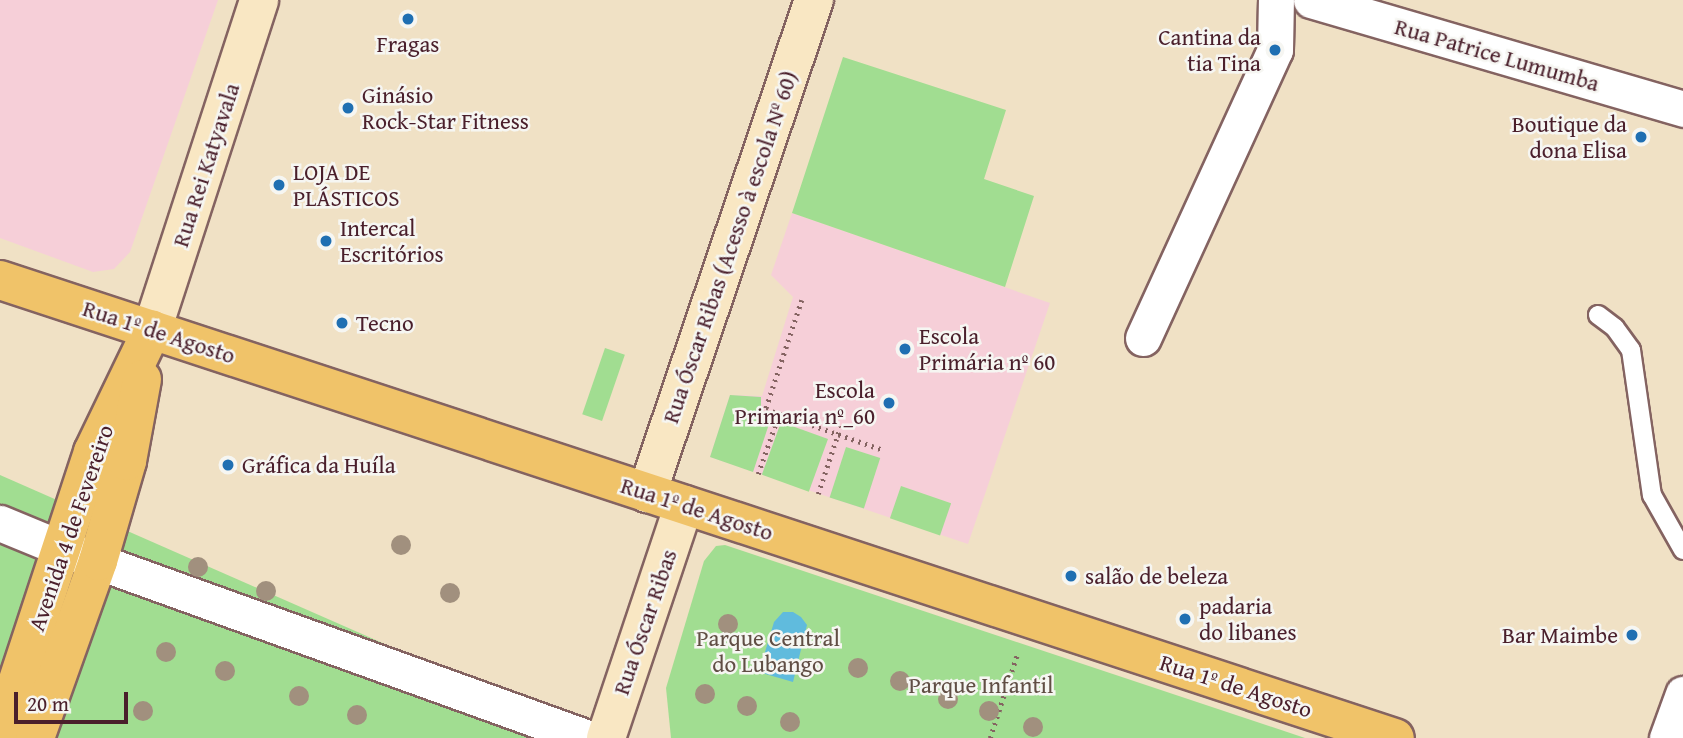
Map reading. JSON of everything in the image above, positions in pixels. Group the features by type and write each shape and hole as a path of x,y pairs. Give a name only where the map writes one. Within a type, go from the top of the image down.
{"main road":[{"name":"Rua 1º de Agosto","path":"0,280 1395,738"},
{"name":"Avenida 4 de Fevereiro","path":"0,736 80,555 127,461 152,330"},
{"name":"Avenida 4 de Fevereiro","path":"35,738 80,555"}],"street":[{"name":"Rua Rei Katyavala","path":"152,330 259,0"},
{"name":"Rua Óscar Ribas (Acesso à escola Nº 60)","path":"647,493 814,0"},
{"path":"1143,338 1275,50 1276,0"},
{"name":"Rua Patrice Lumumba","path":"1311,0 1683,109"},
{"name":"Rua Óscar Ribas","path":"606,738 684,505"},
{"path":"0,523 80,555 588,738"},
{"path":"1667,738 1683,694"}],"lane":[{"path":"1598,315 1615,328 1631,351 1652,495 1683,550"}],"path":[{"path":"802,300 766,409 883,450"},
{"path":"758,474 779,414"},
{"path":"818,494 841,425"},
{"path":"990,738 1021,643"}],"shaded area":[{"path":"0,0 218,0 130,252 114,269 93,272 0,238"},
{"name":"Escola Primária nº 60","path":"792,213 1050,303 968,544 710,457 730,395 762,396 793,297 771,275"}],"green space":[{"path":"843,57 1006,110 984,179 1034,196 1005,287 792,213"},
{"path":"605,348 625,355 602,421 582,414"},
{"path":"730,395 761,397 761,414 771,418 753,472 710,457"},
{"path":"781,422 828,439 809,492 762,475"},
{"path":"846,447 880,458 864,509 830,497"},
{"path":"0,475 560,721 558,738 0,738"},
{"path":"901,486 951,503 940,535 890,518"},
{"name":"Parque Central do Lubango","path":"725,545 1305,738 671,738 666,688 704,561 716,546"}],"water":[{"path":"783,612 793,612 807,625 793,682 759,672 774,622"}],"place":[{"name":"Fragas","path":"408,19"},
{"name":"Cantina da tia Tina","path":"1275,50"},
{"name":"Ginásio Rock-Star Fitness","path":"348,108"},
{"name":"Boutique da dona Elisa","path":"1641,137"},
{"name":"LOJA DE PLÁSTICOS","path":"279,185"},
{"name":"Intercal Escritórios","path":"326,241"},
{"name":"Tecno","path":"342,323"},
{"name":"Escola Primária nº 60","path":"905,349"},
{"name":"Escola Primaria nº_60","path":"889,403"},
{"name":"Gráfica da Huíla","path":"228,465"},
{"name":"salão de beleza","path":"1071,576"},
{"name":"padaria do libanes","path":"1185,619"},
{"name":"Bar Maimbe","path":"1632,635"}],"park label":[{"name":"Parque Infantil","path":"981,685"}]}
